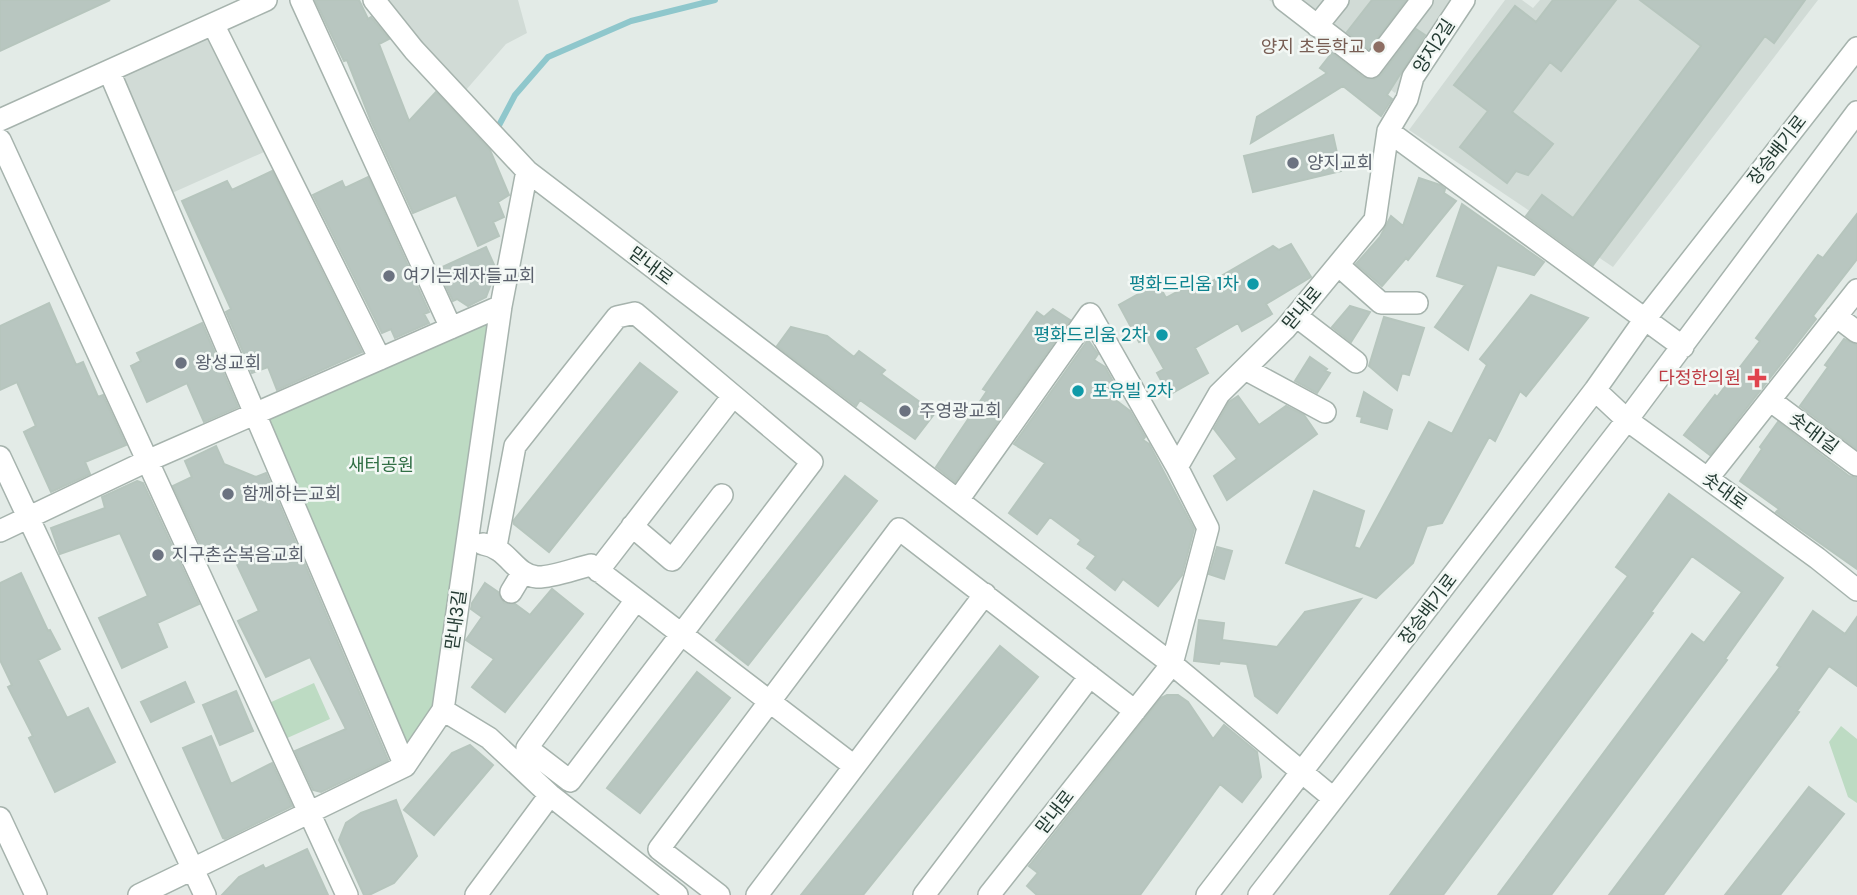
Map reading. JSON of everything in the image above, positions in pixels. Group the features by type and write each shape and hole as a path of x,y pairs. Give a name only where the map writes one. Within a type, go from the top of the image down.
{"street":[{"path":"0,120 266,0"},
{"path":"301,0 451,328"},
{"name":"맏내로","path":"374,0 414,50 527,171 1172,664 1333,798"},
{"path":"1284,0 1371,66 1422,0"},
{"path":"1317,26 1338,0"},
{"name":"양지2길","path":"1388,131 1407,99 1413,77 1464,0"},
{"path":"213,23 380,359"},
{"name":"장승배기로","path":"1207,895 1595,390 1645,319 1857,48"},
{"path":"109,71 405,766"},
{"path":"1259,895 1627,421 1857,112"},
{"path":"1388,131 1683,347"},
{"name":"맏내로","path":"1177,467 1219,394 1296,316 1375,220 1388,131"},
{"path":"0,140 347,895"},
{"name":"맏내3길","path":"139,895 405,766 443,710 501,306 527,171"},
{"path":"1338,265 1381,303 1417,303"},
{"name":"솟대1길","path":"1707,478 1857,290"},
{"path":"0,531 147,461 501,306"},
{"path":"496,546 515,446 617,317 635,313 812,462 570,781 527,748 636,600"},
{"name":"맏내로","path":"958,500 1090,314 1177,467 1208,528 1172,664 989,895"},
{"path":"1296,316 1356,362"},
{"path":"1836,316 1857,332"},
{"path":"1245,369 1325,412"},
{"name":"솟대로","path":"1595,390 1627,421 1857,590"},
{"path":"598,571 733,396"},
{"name":"솟대1길","path":"1771,401 1857,465"},
{"path":"0,457 205,895"},
{"path":"632,526 672,560 722,495"},
{"path":"719,895 659,849 899,529 1135,711"},
{"path":"467,541 496,546 523,572 538,577 591,565 854,766"},
{"path":"511,592 523,572"},
{"path":"757,895 985,594"},
{"path":"924,895 1090,676"},
{"path":"443,710 489,738 550,795 664,891"},
{"path":"476,895 550,795"},
{"path":"0,818 36,895"}],"shaded area":[{"path":"374,0 518,0 527,33 506,44 459,98"},
{"name":"양지 초등학교","path":"1269,0 1456,0 1395,93"},
{"path":"1505,0 1522,0 1533,8 1540,0 1818,0 1613,267 1409,130"},
{"path":"213,24 275,147 163,197 109,71"}],"green space":[{"name":"새터공원","path":"501,306 443,710 405,766 255,414"},
{"path":"314,683 330,719 276,743 260,707"},
{"path":"1841,726 1857,739 1857,803 1848,797 1829,742"}],"building":[{"path":"0,0 110,0 0,51"},
{"path":"315,0 359,0 368,19 371,17 389,39 379,44 409,121 436,92 490,150 509,195 498,202 504,217 493,222 499,236 478,246 456,195 413,213 371,121 347,60 344,61"},
{"path":"1372,0 1406,0 1369,49 1347,32"},
{"path":"1553,0 1616,0 1561,71 1550,62 1512,112 1553,144 1528,175 1516,171 1507,183 1460,147 1488,111 1454,85 1515,6 1536,22"},
{"path":"1640,0 1805,0 1774,43 1765,36 1593,265 1526,216 1542,195 1573,218 1701,46"},
{"path":"1416,29 1425,35 1387,95 1392,99 1381,116 1343,86 1251,143 1257,117 1327,73 1320,68 1332,53 1363,77 1375,79 1381,75"},
{"name":"양지교회","path":"1333,135 1341,171 1253,192 1244,156"},
{"path":"272,171 362,352 277,390 268,367 252,373 226,312 231,309 182,201 227,181 232,190"},
{"name":"여기는제자들교회","path":"368,177 429,312 424,314 429,323 395,338 391,329 382,333 313,195 342,181 345,188"},
{"path":"1419,178 1440,185 1445,189 1444,193 1456,201 1408,260 1406,258 1382,286 1356,264 1380,237 1391,216 1403,226"},
{"path":"1462,204 1544,262 1534,275 1497,265 1468,350 1435,327 1465,285 1437,276"},
{"path":"1857,214 1857,259 1813,316 1816,319 1710,455 1684,435 1760,341 1756,338 1818,255 1823,258"},
{"path":"1291,244 1311,277 1266,304 1272,314 1242,331 1238,323 1195,348 1208,373 1169,395 1157,373 1164,369 1147,339 1139,342 1119,305 1158,283 1166,298 1186,287 1190,294 1273,246 1279,250"},
{"path":"486,247 495,267 488,272 492,281 486,297 468,306 457,299 453,301 438,269"},
{"path":"1531,295 1588,318 1526,396 1520,391 1495,441 1489,437 1442,523 1427,526 1413,563 1376,598 1286,563 1314,491 1364,511 1354,547 1360,549 1429,422 1452,434 1487,365 1480,359"},
{"path":"49,303 76,365 83,362 98,397 103,395 126,445 85,462 90,474 51,492 24,432 36,426 17,382 0,390 0,326"},
{"path":"1350,306 1370,312 1351,342 1332,327"},
{"path":"1053,309 1070,320 955,482 936,467 987,391 983,389 1037,312 1044,317"},
{"path":"1384,317 1424,328 1409,375 1402,373 1397,390 1369,366"},
{"name":"왕성교회","path":"202,323 238,407 204,422 187,383 147,402 131,366 141,361 137,353"},
{"path":"791,327 827,336 854,357 859,351 885,370 881,374 935,413 915,439 860,400 856,406 777,346"},
{"path":"1844,339 1857,345 1857,449 1800,406"},
{"path":"1088,340 1098,354 1094,360 1105,367 1115,385 1109,395 1130,411 1145,437 1143,440 1149,444 1194,529 1182,575 1158,606 1123,579 1115,590 1087,568 1096,556 1078,544 1081,540 1050,517 1037,534 1009,513 1045,463 1014,444"},
{"path":"1310,357 1330,373 1317,393 1295,381"},
{"path":"640,363 677,392 549,552 514,524 514,520"},
{"path":"1364,392 1392,410 1387,429 1361,422 1362,417 1357,416"},
{"path":"1238,396 1259,425 1286,406 1304,415 1317,434 1227,500 1214,476 1237,459 1214,429 1229,402"},
{"path":"1778,422 1849,476 1857,478 1857,569 1776,512 1779,509 1740,481"},
{"path":"216,446 224,464 256,477 266,473 388,760 321,792 313,790 295,751 346,729 310,657 266,677 238,621 259,611 233,556 201,546 173,486 192,477 185,461"},
{"path":"845,476 877,501 748,665 716,640"},
{"path":"137,481 143,483 199,604 157,623 167,647 122,668 99,618 148,596 120,533 60,554 51,528 105,508 102,497"},
{"path":"1669,494 1783,578 1725,659 1727,660 1551,895 1498,895 1692,634 1704,643 1742,592 1692,556 1651,612 1653,613 1443,895 1390,895 1628,576 1616,567"},
{"path":"1217,547 1232,551 1224,579 1209,574"},
{"path":"21,573 48,631 50,630 60,649 38,660 67,718 88,708 115,762 55,792 29,738 33,736 8,687 12,685 0,660 0,583"},
{"path":"485,583 498,592 504,603 515,604 530,615 552,589 583,614 505,712 472,687 494,659 466,640 482,617 471,609"},
{"path":"1361,599 1277,713 1255,696 1247,664 1194,661 1199,620 1224,623 1222,640 1277,647 1305,612"},
{"path":"1813,611 1845,634 1857,617 1857,686 1829,666 1797,711 1799,712 1663,895 1609,895 1780,667 1777,665"},
{"path":"1000,646 1038,677 863,895 801,895"},
{"path":"697,672 730,698 640,813 607,788"},
{"path":"185,682 194,702 151,722 141,702"},
{"path":"236,691 253,731 220,745 203,705"},
{"path":"1178,695 1188,702 1213,739 1224,725 1257,752 1261,777 1242,802 1220,784 1140,895 1037,895 1027,886 1038,873 1029,866 1161,698"},
{"path":"211,736 231,784 272,763 292,806 223,838 183,748"},
{"path":"470,745 493,765 434,835 404,810 452,753"},
{"path":"1809,787 1844,814 1780,895 1725,895"},
{"path":"396,800 417,856 394,883 364,895 339,840 346,823 361,813"},
{"path":"307,849 328,895 222,895 239,877 263,865 265,869"}],"waterway":[{"path":"496,131 515,95 548,57 631,21 715,0"}],"place":[{"name":"양지 초등학교","path":"1379,47"},
{"name":"양지교회","path":"1293,163"},
{"name":"여기는제자들교회","path":"389,276"},
{"name":"평화드리움 1차","path":"1253,284"},
{"name":"평화드리움 2차","path":"1162,335"},
{"name":"왕성교회","path":"181,363"},
{"name":"다정한의원","path":"1757,378"},
{"name":"포유빌 2차","path":"1078,391"},
{"name":"주영광교회","path":"905,411"},
{"name":"함께하는교회","path":"228,494"},
{"name":"지구촌순복음교회","path":"158,555"}]}
